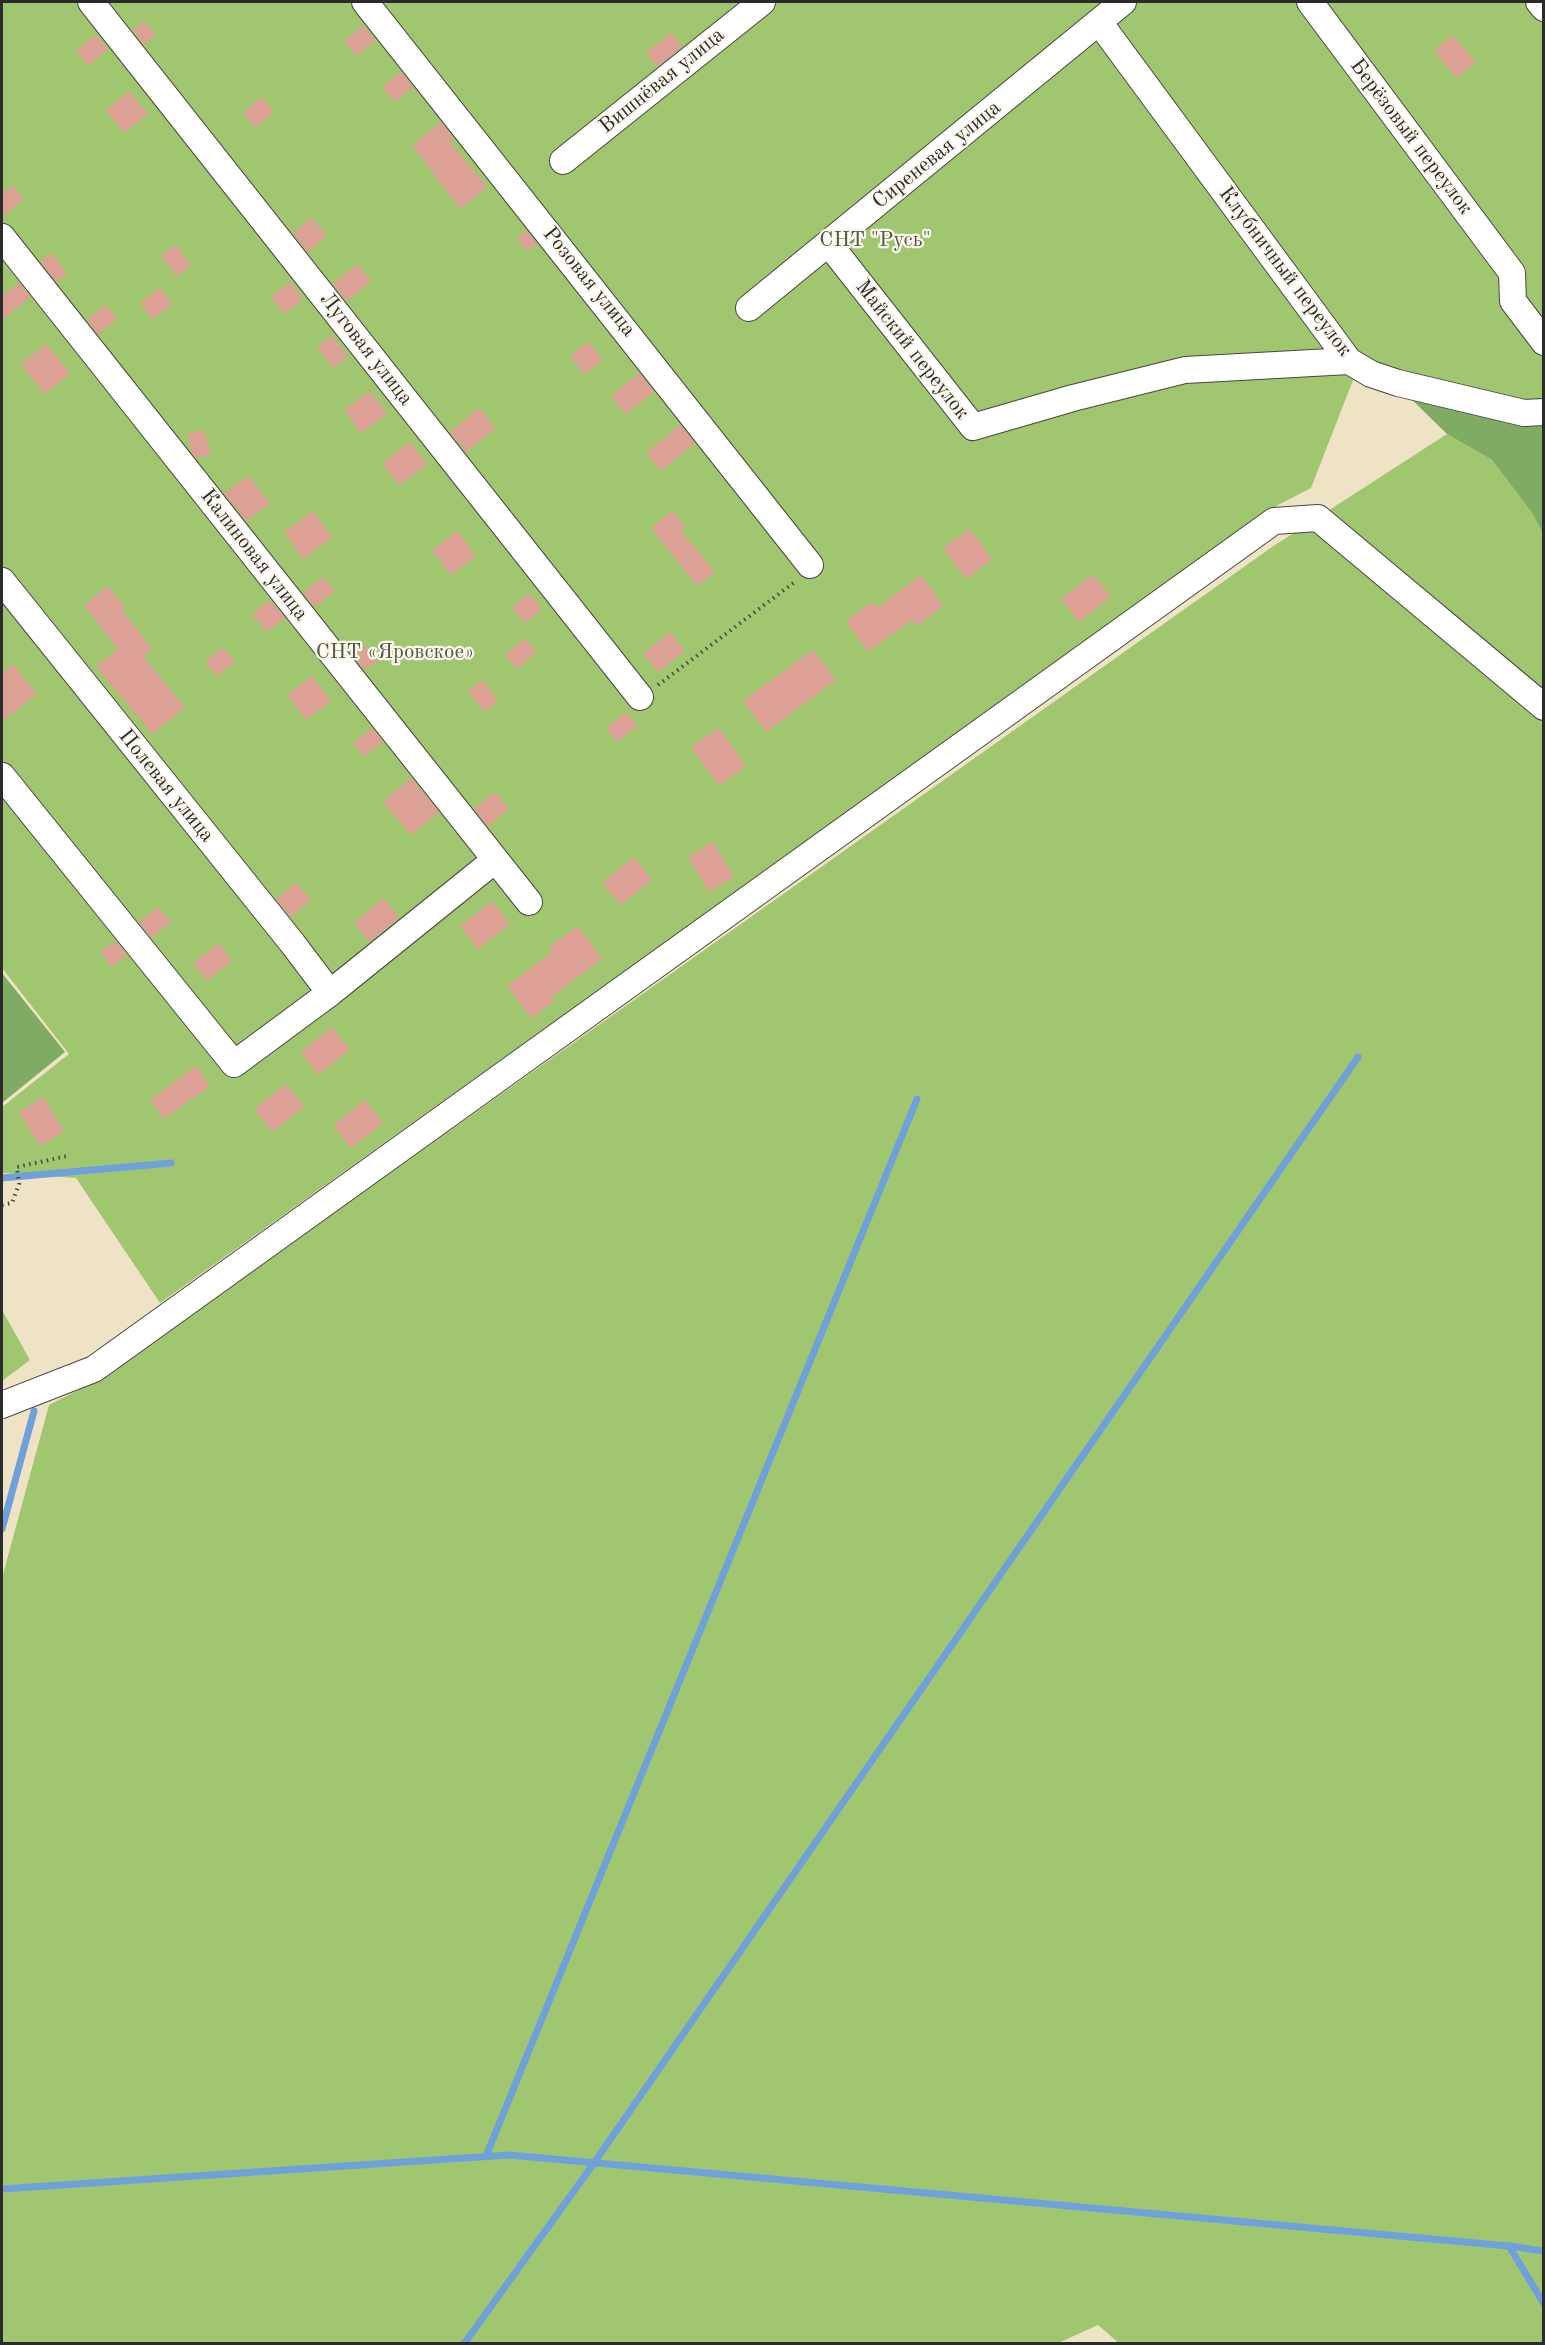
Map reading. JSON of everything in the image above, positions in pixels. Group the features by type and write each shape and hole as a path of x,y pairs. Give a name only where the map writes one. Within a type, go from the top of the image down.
{"street":[{"name":"Луговая улица","path":"91,2 640,697"},
{"name":"Розовая улица","path":"365,2 810,564"},
{"name":"Вишнёвая улица","path":"563,161 762,2"},
{"name":"Сиреневая улица","path":"749,308 1124,2"},
{"name":"Берёзовый переулок","path":"1310,2 1512,273 1513,301 1544,342"},
{"path":"1539,2 1544,8"},
{"name":"Клубничный переулок","path":"1099,22 1350,361 1371,374 1398,383 1524,413 1544,412"},
{"name":"Калиновая улица","path":"2,237 529,902"},
{"name":"Майский переулок","path":"829,244 974,427 1073,398 1185,370 1350,361"},
{"path":"2,1405 94,1369 1274,521 1318,518 1544,707"},
{"name":"Полевая улица","path":"2,581 330,993"},
{"path":"2,776 234,1065 330,993 495,860"}],"path":[{"path":"640,697 800,577 810,564"},
{"path":"2,1205 12,1203 19,1184 17,1167 67,1156"}],"green space":[{"name":"СНТ «Яровское»","path":"2,2 1543,2 1543,437 1355,375 1311,488 1278,505 160,1303 76,1178 2,1173 2,1107 69,1054 2,968"},
{"path":"1402,390 1543,416 1543,533 1532,513 1492,460 1447,434"},
{"path":"1447,434 1492,460 1532,513 1544,534 1543,2343 1120,2344 1098,2325 1056,2344 2,2344 2,1578 49,1405 100,1379 1272,547"},
{"path":"2,973 65,1052 2,1103"},
{"path":"2,1310 30,1360 2,1381"}],"building":[{"path":"144,21 156,35 144,44 133,30"},
{"path":"363,26 375,41 356,56 344,41"},
{"path":"672,33 682,47 657,67 646,52"},
{"path":"96,35 108,49 88,66 76,51"},
{"path":"1453,35 1476,63 1456,78 1434,50"},
{"path":"401,72 413,87 395,102 382,87"},
{"path":"129,91 148,114 124,133 106,110"},
{"path":"262,97 274,112 255,128 243,113"},
{"path":"441,122 454,139 450,142 487,187 460,209 412,145"},
{"path":"13,185 24,199 2,217 2,194"},
{"path":"312,218 327,236 308,252 293,233"},
{"path":"526,230 537,243 527,251 517,238"},
{"path":"176,245 191,266 176,276 161,255"},
{"path":"52,253 67,274 56,282 40,261"},
{"path":"357,264 371,281 347,301 333,284"},
{"path":"290,282 303,299 284,314 271,297"},
{"path":"19,283 30,297 2,320 2,296"},
{"path":"160,288 172,304 152,319 140,303"},
{"path":"106,305 117,319 98,334 87,320"},
{"path":"332,336 348,357 333,368 317,347"},
{"path":"588,342 603,360 584,374 570,356"},
{"path":"46,344 70,374 45,394 21,364"},
{"path":"639,373 654,392 626,414 611,396"},
{"path":"370,391 387,414 361,433 344,410"},
{"path":"479,408 496,428 466,452 450,432"},
{"path":"680,425 695,443 661,471 646,453"},
{"path":"204,430 211,455 197,458 192,453 187,434"},
{"path":"410,442 427,465 399,485 382,463"},
{"path":"249,476 270,504 246,521 224,493"},
{"path":"313,511 332,538 303,559 284,532"},
{"path":"672,511 686,527 681,531 715,572 697,586 651,528"},
{"path":"970,529 992,559 966,579 943,548"},
{"path":"458,531 476,556 451,575 432,550"},
{"path":"1093,574 1111,597 1079,622 1061,599"},
{"path":"921,575 943,606 917,626 912,620 868,652 846,621 872,602 877,608"},
{"path":"323,577 335,591 315,607 303,593"},
{"path":"108,586 125,608 122,610 152,649 143,656 185,708 152,734 96,666 118,649 84,605"},
{"path":"529,593 542,609 525,623 512,608"},
{"path":"270,600 285,618 267,632 252,614"},
{"path":"670,632 685,651 658,672 643,654"},
{"path":"525,638 537,652 517,669 505,655"},
{"path":"367,646 378,661 365,670 353,656"},
{"path":"223,647 235,662 217,676 205,661"},
{"path":"813,650 836,680 766,732 743,701"},
{"path":"13,664 37,694 2,722 2,674"},
{"path":"312,676 331,701 306,720 287,695"},
{"path":"482,680 498,701 484,712 468,691"},
{"path":"626,712 637,726 617,742 606,728"},
{"path":"372,728 383,742 364,757 353,743"},
{"path":"719,728 746,766 719,786 691,747"},
{"path":"411,778 439,812 411,835 383,802"},
{"path":"495,792 509,809 488,826 474,809"},
{"path":"713,842 734,877 709,892 688,857"},
{"path":"634,857 652,880 620,905 602,882"},
{"path":"296,883 311,900 291,917 276,899"},
{"path":"383,898 399,917 369,942 354,923"},
{"path":"492,901 510,924 478,949 460,926"},
{"path":"158,907 171,922 151,938 139,922"},
{"path":"578,926 602,959 551,997 554,1001 531,1018 507,986 552,952 549,947"},
{"path":"116,941 127,955 111,967 101,951"},
{"path":"219,943 232,961 207,981 193,963"},
{"path":"332,1027 350,1050 318,1075 301,1052"},
{"path":"196,1066 210,1086 164,1119 150,1100"},
{"path":"286,1084 304,1107 272,1132 254,1109"},
{"path":"43,1097 64,1131 40,1146 19,1112"},
{"path":"365,1100 383,1123 351,1148 333,1125"}],"waterway":[{"path":"464,2344 594,2163 1358,1057"},
{"path":"486,2156 917,1099"},
{"path":"2,1178 171,1163"},
{"path":"2,1529 34,1411"},
{"path":"2,2189 509,2155 1544,2251"},
{"path":"1509,2246 1544,2304"}],"park label":[{"name":"СНТ \"Русь\"","path":"875,240"}]}
